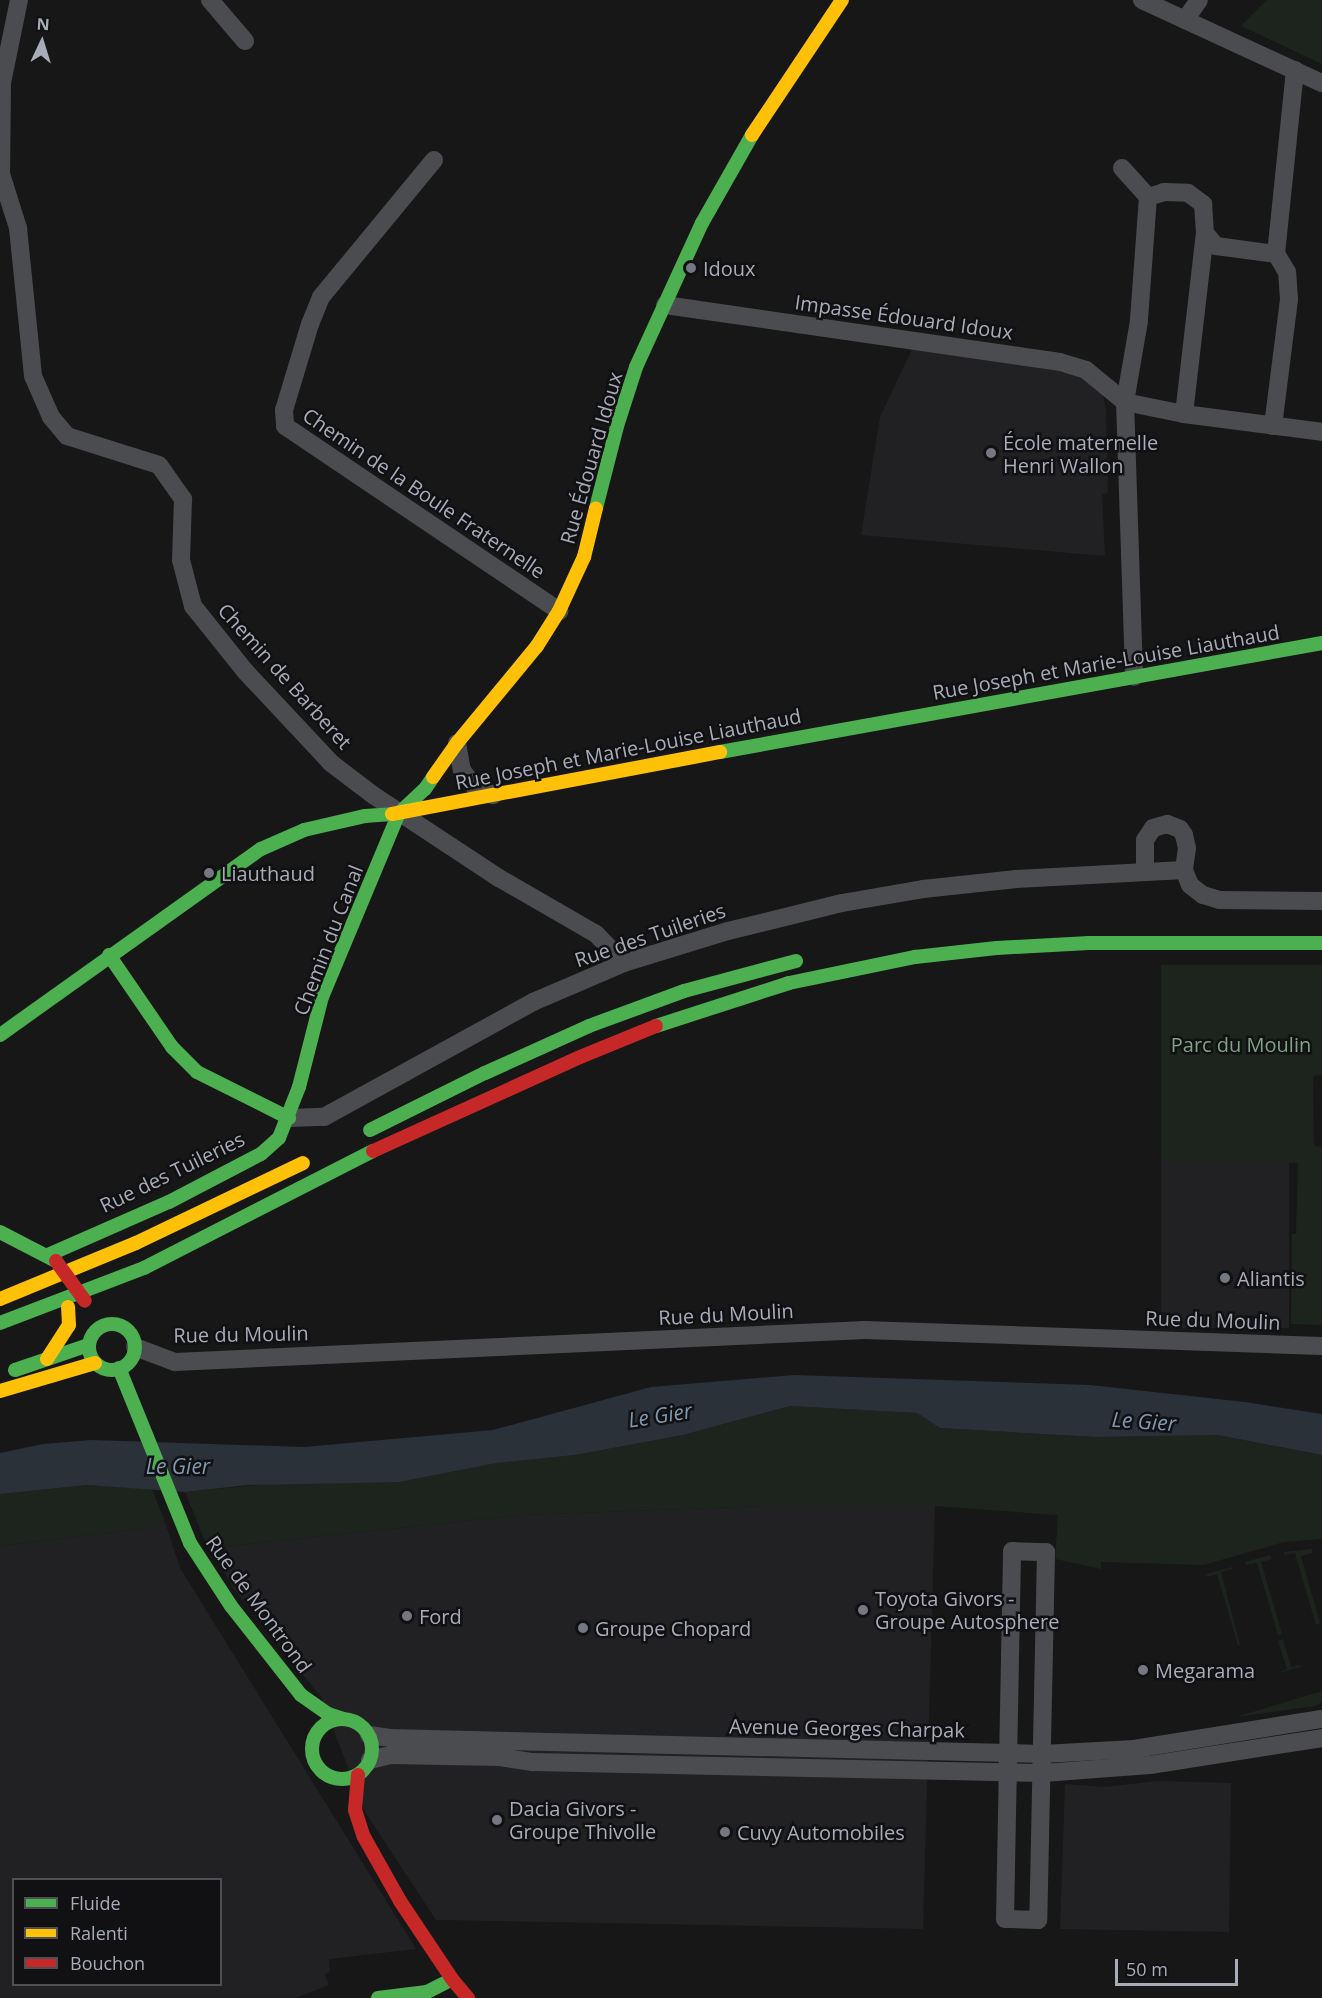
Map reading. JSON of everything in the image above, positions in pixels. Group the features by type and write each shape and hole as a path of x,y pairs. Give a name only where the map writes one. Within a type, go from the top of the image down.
{"main road":[{"name":"Rue Édouard Idoux","path":"399,813 425,789 457,743 537,646 559,611 584,558 617,426 636,368 702,223 744,146 842,0"},
{"name":"Rue Joseph et Marie-Louise Liauthaud","path":"0,1035 109,955 261,849 304,830 365,816 399,813 1322,643"},
{"name":"Chemin du Canal","path":"289,1118 322,997 399,813"},
{"path":"0,1323 144,1268 346,1164 580,1057 681,1016 789,983 915,957 997,948 1089,943 1322,944"},
{"path":"109,955 172,1047 197,1072 289,1118"},
{"path":"360,1135 485,1073 589,1026 684,991 806,958"},
{"name":"Rue des Tuileries","path":"53,1261 261,1154 279,1138 289,1118"},
{"path":"0,1299 136,1243 320,1155"},
{"path":"0,1232 53,1261 92,1312 131,1334 135,1347 130,1360 119,1368 107,1369 95,1363 89,1352 93,1334 92,1312"},
{"path":"47,1359 69,1325 68,1307 53,1261"},
{"path":"0,1375 89,1344"},
{"path":"0,1391 95,1363"},
{"name":"Rue de Montrond","path":"119,1368 190,1543 231,1606 301,1695 327,1714 343,1719"},
{"name":"Rue de Montrond","path":"301,1695 312,1725 313,1742"},
{"path":"329,1776 350,1779 358,1775 370,1760 372,1743 362,1727 343,1719 324,1725 313,1742 315,1762 339,1787 350,1822 364,1837"},
{"path":"358,1775 355,1810 364,1837 399,1901 468,1998"},
{"path":"378,1998 427,1992 453,1979"}],"street":[{"name":"Chemin de Barberet","path":"19,0 2,83 2,174 18,228 33,376 51,417 67,436 159,465 183,499 181,560 193,606 245,672 331,763 399,813 499,878 596,934 624,963"},
{"path":"210,0 245,41"},
{"path":"1142,0 1322,83"},
{"path":"1185,20 1199,0"},
{"path":"1273,426 1289,299 1287,272 1276,254 1295,70"},
{"name":"Chemin de la Boule Fraternelle","path":"434,160 321,297 309,324 284,410 285,426 559,611"},
{"path":"1122,168 1148,197 1138,321 1125,402 1134,677"},
{"path":"1148,197 1164,192 1188,193 1203,204 1206,233 1184,414"},
{"path":"1206,233 1216,246 1276,254"},
{"name":"Impasse Édouard Idoux","path":"665,305 1060,362 1086,370 1125,402"},
{"path":"1125,402 1184,414 1322,432"},
{"path":"457,743 462,770 472,784 493,795"},
{"path":"1145,871 1145,840 1154,828 1167,824 1180,830 1187,841 1184,870 1190,885 1203,895 1220,900 1322,901"},
{"name":"Rue des Tuileries","path":"289,1118 324,1117 533,1002 624,963 784,916 923,889 1145,871 1184,870"},
{"name":"Rue du Moulin","path":"135,1347 175,1362 865,1330 1322,1346"},
{"path":"1012,1551 1046,1552 1043,1754 1038,1920 1005,1919 1012,1551"},
{"name":"Avenue Georges Charpak","path":"370,1760 390,1755 500,1757 532,1762 1007,1763 1043,1754 1134,1749 1322,1719"},
{"name":"Avenue Georges Charpak","path":"369,1735 390,1738 1007,1763 1043,1773 1150,1765 1322,1738"}],"shaded area":[{"name":"École maternelle Henri Wallon","path":"913,347 1055,367 1060,372 1090,377 1102,391 1106,409 1108,493 1102,494 1105,556 861,535 880,417"},
{"path":"1161,1161 1289,1161 1289,1328 1161,1328"},
{"path":"763,1506 935,1506 923,1929 436,1920 365,1812 321,1697 234,1589 209,1548 521,1515"},
{"path":"165,1522 180,1568 416,1949 329,1959 330,1972 325,1974 329,1985 295,1998 0,1998 0,1546 148,1528"},
{"path":"1158,1781 1231,1783 1229,1932 1060,1929 1065,1784 1104,1787"}],"green space":[{"path":"1267,0 1322,0 1322,64 1241,26"},
{"name":"Parc du Moulin","path":"1161,965 1322,965 1322,1075 1313,1076 1314,1146 1322,1147 1322,1325 1291,1324 1292,1234 1296,1234 1298,1163 1161,1161"},
{"path":"790,1406 917,1413 940,1428 1096,1437 1218,1435 1322,1455 1322,1539 1284,1542 1203,1565 1101,1562 1101,1569 1055,1559 1058,1515 935,1506 763,1506 521,1515 208,1548 185,1492 575,1455 683,1435"},
{"path":"87,1485 152,1489 165,1522 148,1528 0,1546 0,1494"},
{"path":"1312,1549 1313,1553 1301,1556 1320,1623 1316,1625 1295,1553 1285,1555 1284,1552"},
{"path":"1270,1555 1272,1559 1261,1562 1282,1634 1278,1635 1257,1563 1246,1565 1245,1562"},
{"path":"1232,1567 1232,1569 1221,1572 1240,1645 1238,1645 1217,1574 1207,1577 1206,1574"},
{"path":"1283,1639 1291,1667 1300,1665 1301,1667 1279,1673 1287,1669 1278,1641"},
{"path":"1322,1691 1322,1702 1315,1706 1236,1717"}],"water":[{"name":"Le Gier","path":"794,1375 1090,1385 1245,1402 1322,1414 1322,1455 1218,1435 1096,1437 940,1428 917,1413 790,1406 683,1435 575,1455 496,1463 399,1482 248,1485 185,1492 87,1485 0,1494 0,1453 43,1444 92,1440 304,1447 493,1430 651,1387"}],"traffic: fast":[{"path":"596,508 617,426 636,367 702,223 752,135"},
{"path":"720,752 1322,643"},
{"path":"48,1255 169,1202 261,1154 279,1138 299,1087 322,997 399,813 425,789 433,777"},
{"path":"0,1035 261,849 304,830 365,816 392,814"},
{"path":"656,1026 789,983 915,957 997,948 1089,943 1322,943"},
{"path":"109,955 172,1047 197,1072 289,1118"},
{"path":"370,1130 485,1073 589,1026 684,991 796,961"},
{"path":"0,1323 144,1268 373,1151"},
{"path":"0,1232 56,1261"},
{"path":"112,1324 128,1331 135,1347 128,1363 112,1370 96,1363 89,1347 96,1331 112,1324"},
{"path":"15,1370 89,1345"},
{"path":"119,1368 190,1543 231,1606 301,1695 328,1714 343,1719"},
{"path":"342,1719 359,1724 367,1732 372,1749 367,1766 359,1774 342,1779 325,1774 317,1766 312,1749 317,1732 325,1724 342,1719"},
{"path":"378,1998 427,1992 452,1979"}],"traffic: slow":[{"path":"752,135 842,0"},
{"path":"433,777 457,743 537,646 559,611 584,557 596,508"},
{"path":"392,814 720,752"},
{"path":"0,1299 136,1243 303,1163"},
{"path":"47,1359 69,1325 68,1307"},
{"path":"0,1391 95,1363"}],"traffic: jam":[{"path":"373,1151 580,1057 656,1026"},
{"path":"56,1261 85,1301"},
{"path":"358,1775 355,1810 364,1837 400,1901 452,1979 468,1998"}],"place":[{"name":"Idoux","path":"691,268"},
{"name":"École maternelle Henri Wallon","path":"991,453"},
{"name":"Liauthaud","path":"209,873"},
{"name":"Aliantis","path":"1225,1278"},
{"name":"Toyota Givors - Groupe Autosphere","path":"863,1610"},
{"name":"Ford","path":"407,1616"},
{"name":"Groupe Chopard","path":"583,1628"},
{"name":"Megarama","path":"1143,1670"},
{"name":"Dacia Givors - Groupe Thivolle","path":"497,1820"},
{"name":"Cuvy Automobiles","path":"725,1832"}]}
